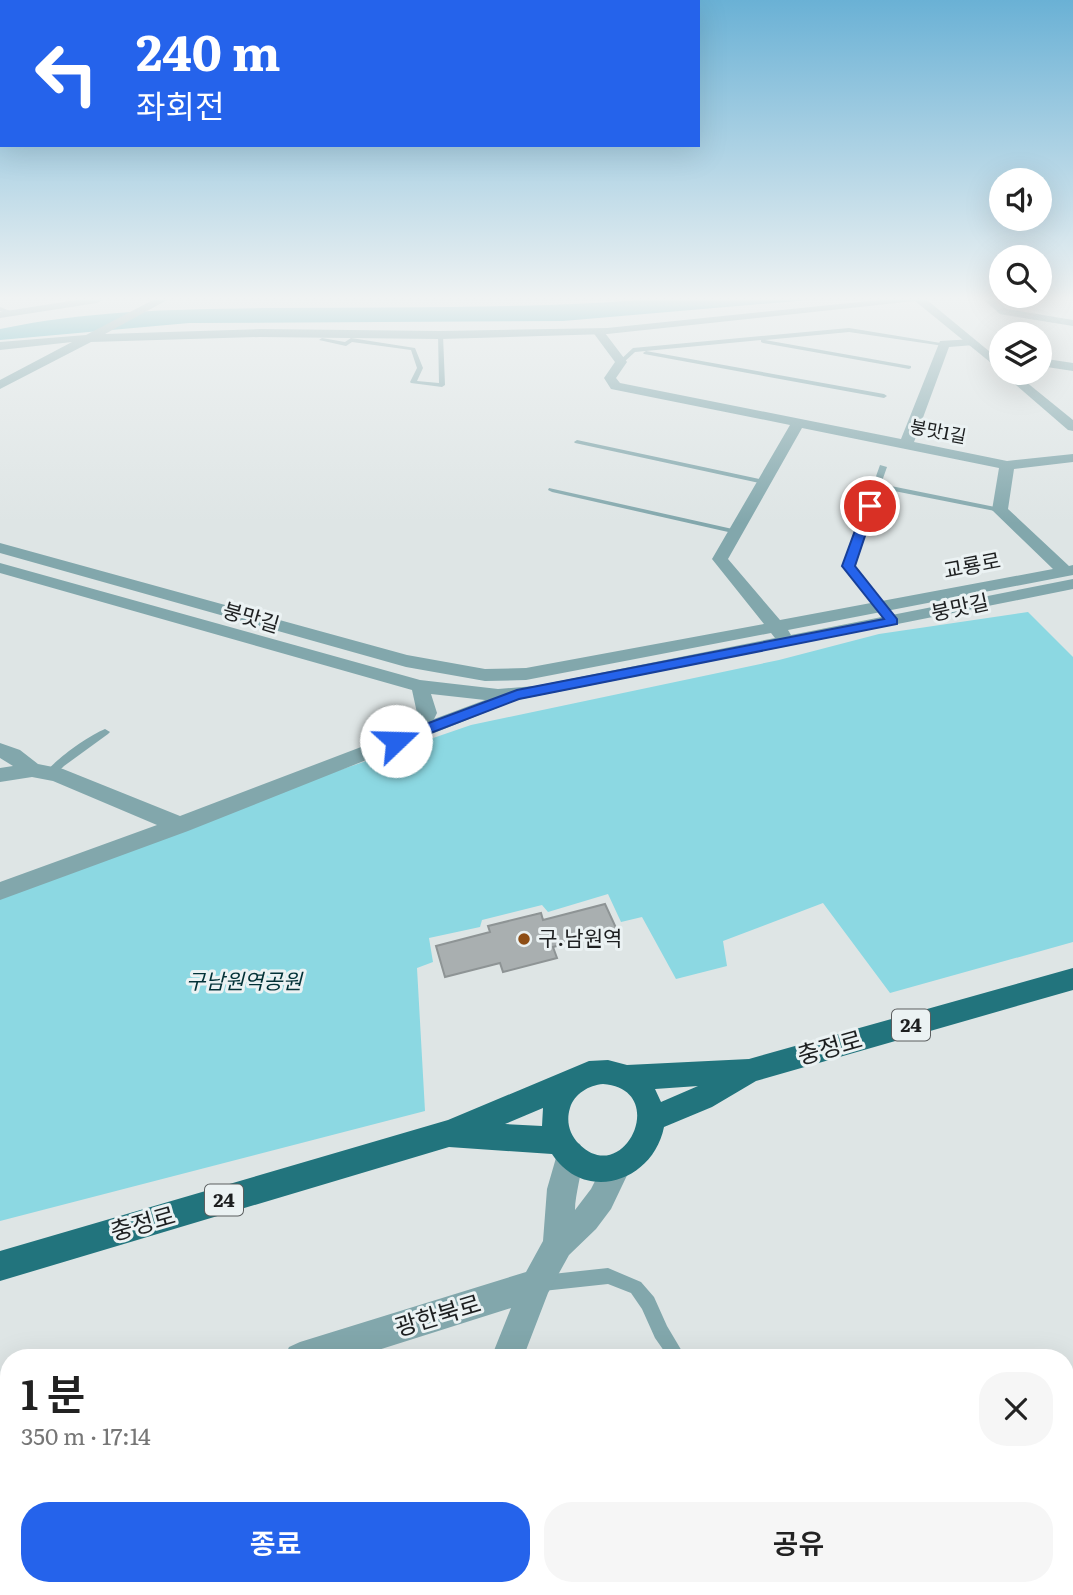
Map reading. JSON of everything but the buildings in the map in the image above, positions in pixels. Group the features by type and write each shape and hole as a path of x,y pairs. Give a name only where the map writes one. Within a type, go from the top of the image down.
{"main road":[{"name":"충정로","path":"626,1078 749,1071 1073,979"},
{"name":"충정로","path":"653,1118 723,1090 749,1071"},
{"name":"24","path":"568,1085 580,1077 595,1073 610,1073 626,1078"},
{"path":"617,1167 632,1160 644,1149 651,1134 653,1118 648,1102 639,1089 626,1078"},
{"name":"충정로","path":"0,1266 448,1134 568,1085"},
{"path":"565,1147 555,1126 555,1111 559,1096 568,1085"},
{"name":"충정로","path":"448,1134 565,1147"},
{"name":"24","path":"565,1147 583,1163 599,1167 617,1167"}],"street":[{"path":"0,385 20,374"},
{"name":"붕맛1길","path":"612,374 610,378 616,386 1007,465 1073,458"},
{"path":"906,445 933,374"},
{"path":"1022,385 1073,427"},
{"path":"781,634 720,559 798,423"},
{"path":"1007,465 1000,510 1070,575"},
{"name":"붕맛길","path":"0,548 406,661 453,671 504,675 781,634 892,621 1070,575"},
{"name":"붕맛길","path":"0,568 420,686 517,695"},
{"name":"교룡로","path":"880,607 1070,575"},
{"name":"붕맛길","path":"0,891 517,695 781,634 880,607"},
{"name":"붕맛길","path":"420,731 504,675"},
{"path":"420,686 427,713 420,731"},
{"path":"0,750 41,771 75,780 180,825"},
{"path":"0,775 41,771"},
{"path":"558,1244 565,1147"},
{"path":"511,1349 536,1284 558,1244 586,1219 601,1199 617,1167"},
{"name":"광한북로","path":"330,1349 536,1284"}],"lane":[{"path":"417,374 413,382 442,385 442,374"},
{"path":"766,374 884,396"},
{"path":"577,442 764,482"},
{"path":"883,467 848,566 892,621"},
{"path":"877,485 1000,510"},
{"path":"552,490 737,532"},
{"path":"41,771 60,763 105,732"},
{"path":"536,1284 608,1276 628,1283 636,1287 648,1303 672,1349"}],"green space":[{"name":"구남원역공원","path":"1028,612 1073,657 1073,942 890,993 823,903 723,941 727,966 676,979 642,917 621,922 608,894 548,912 542,905 482,920 480,927 429,938 433,962 417,968 425,1111 0,1221 0,894 180,825 471,725 779,660 879,634"}],"place":[{"name":"구.남원역","path":"524,939"}],"route":[{"path":"396,741 517,695 892,621 848,566 870,506"}]}
